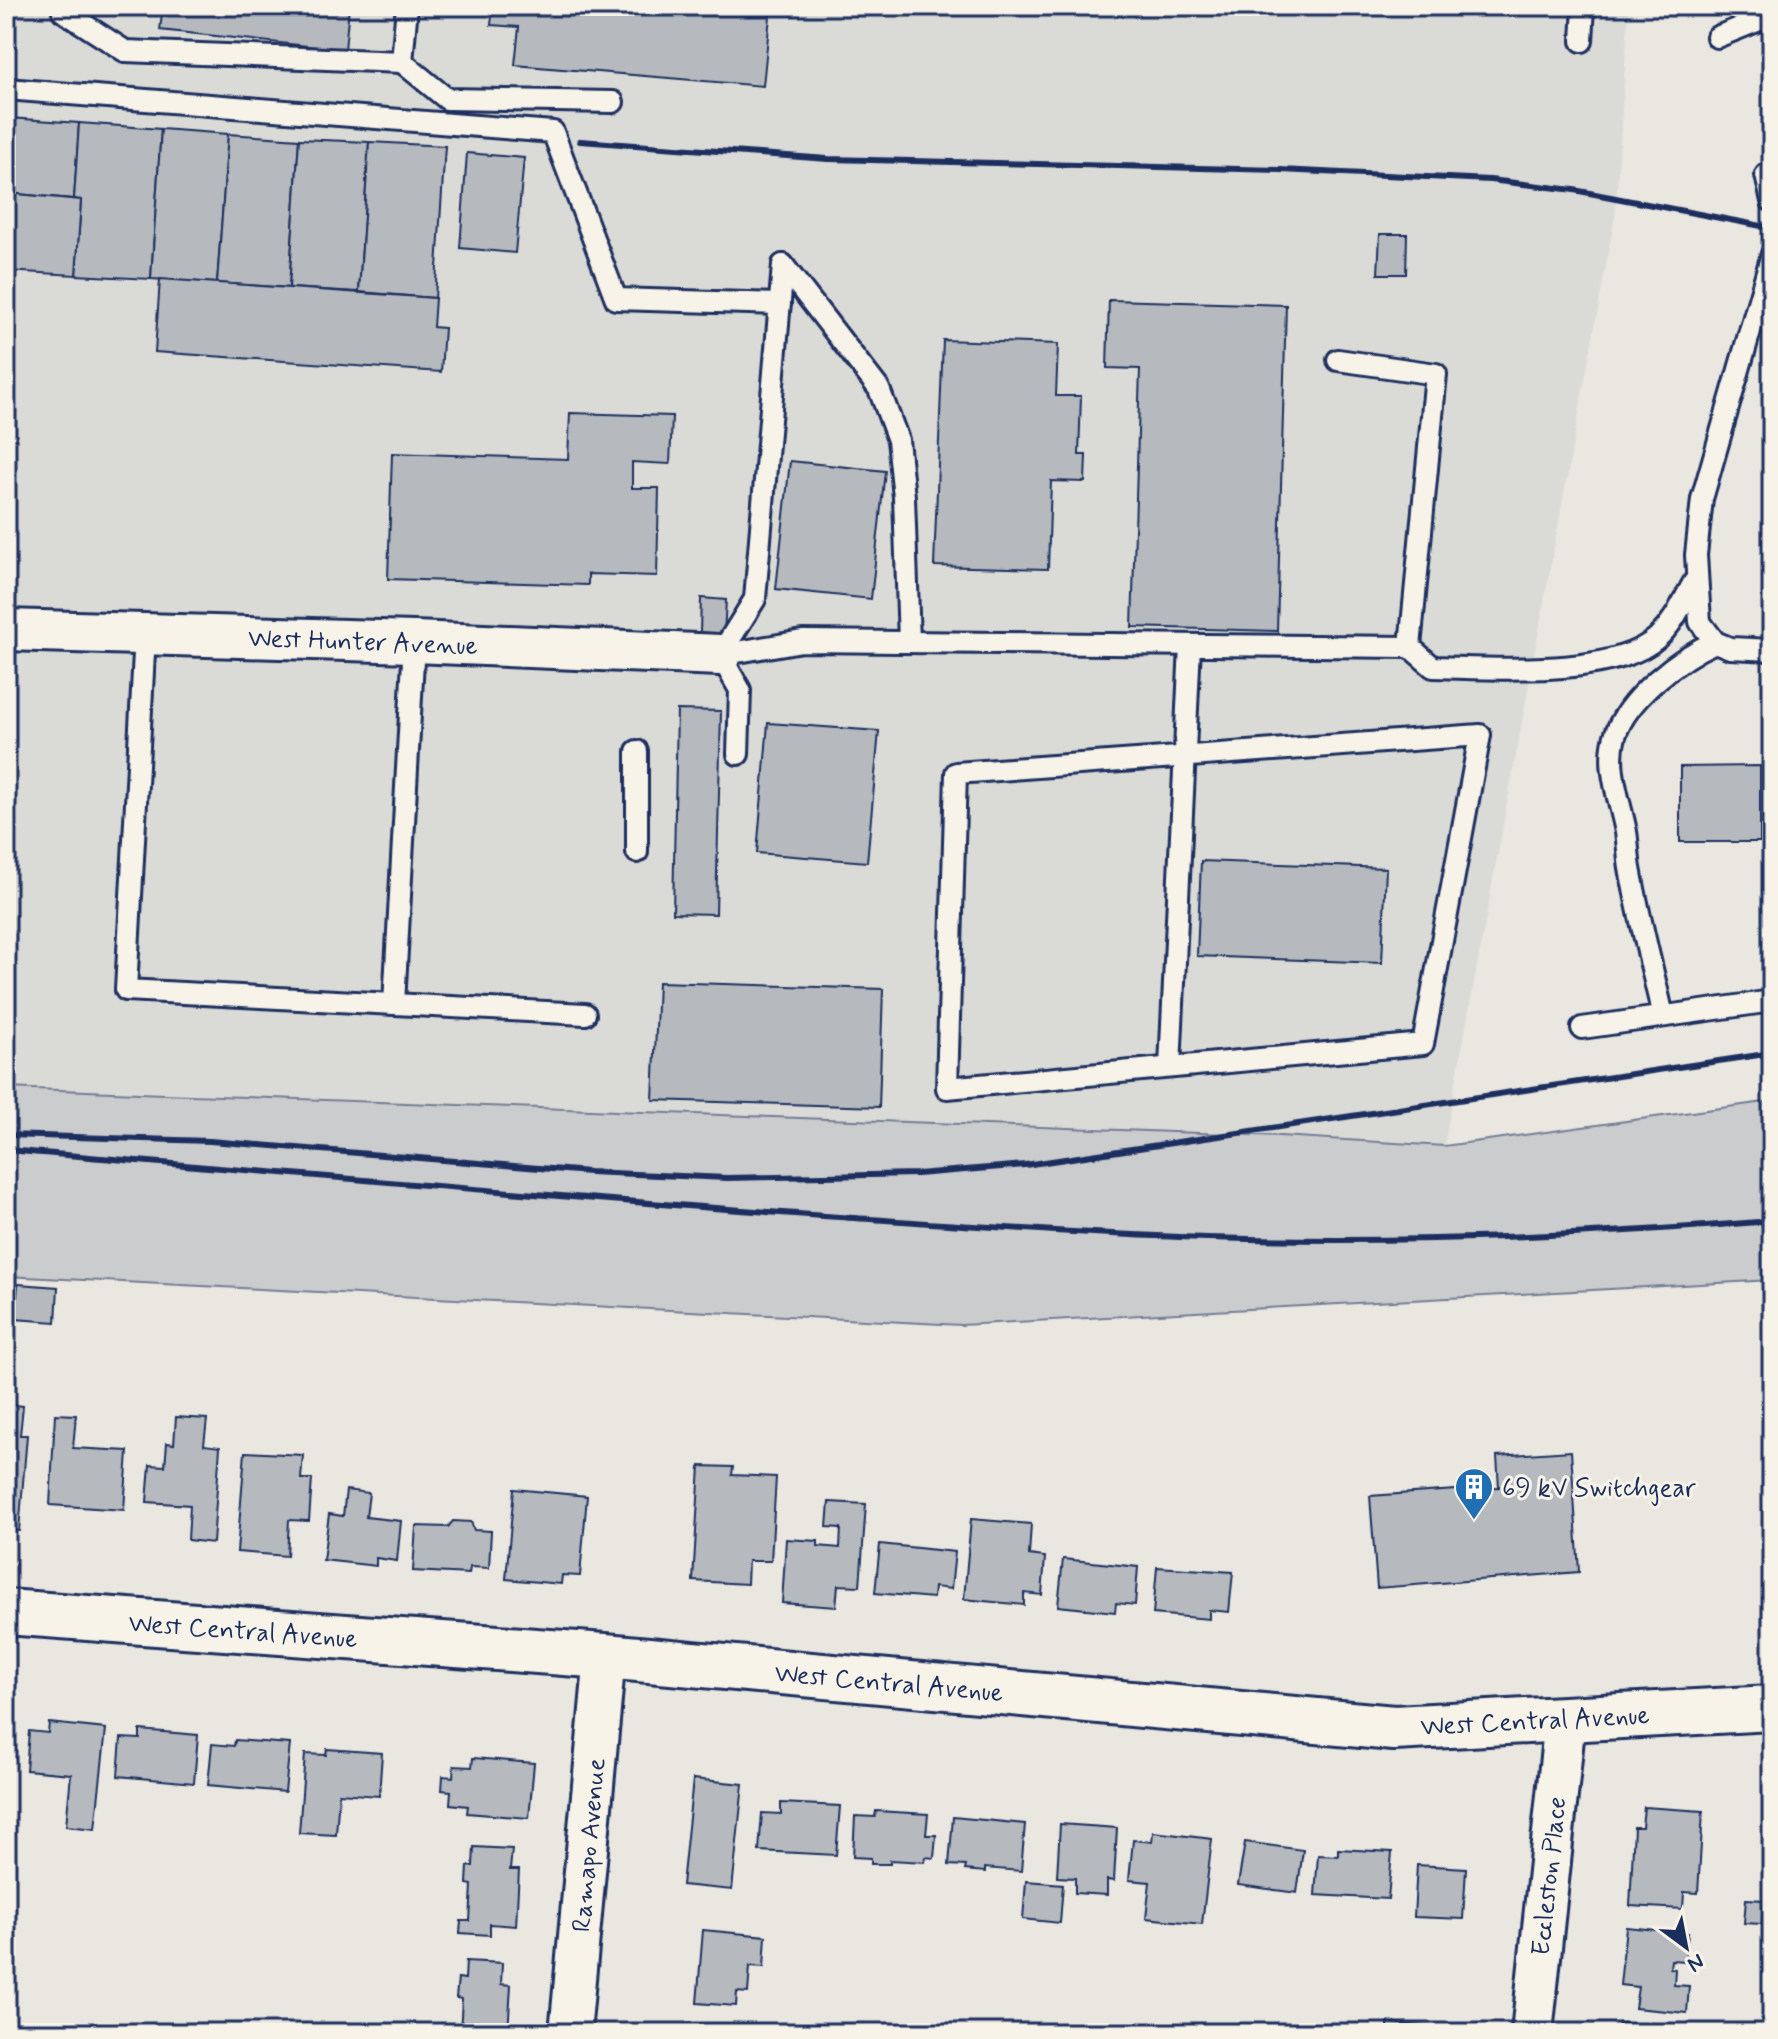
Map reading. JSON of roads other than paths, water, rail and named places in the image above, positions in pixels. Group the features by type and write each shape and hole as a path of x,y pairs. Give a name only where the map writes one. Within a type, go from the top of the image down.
{"street":[{"name":"West Hunter Avenue","path":"6,630 720,655"},
{"name":"West Central Avenue","path":"6,1612 605,1656 1394,1728 1772,1708"},
{"name":"Ramapo Avenue","path":"570,2033 605,1656"},
{"name":"Eccleston Place","path":"1532,2033 1565,1719"}],"lane":[{"path":"63,6 63,11 125,51 402,62 447,99 613,102"},
{"path":"402,62 407,6"},
{"path":"1582,41 1584,6"},
{"path":"1717,37 1772,15"},
{"path":"6,89 553,132 616,299 780,304"},
{"path":"1772,173 1766,175 1772,201"},
{"path":"1772,254 1702,499 1696,555 1700,622 1715,642 1730,648 1772,650"},
{"path":"720,655 755,599 783,265 879,389 898,440 909,642"},
{"path":"1338,360 1436,374 1410,647"},
{"path":"720,655 802,641 1410,647 1433,667 1554,668 1613,659 1655,640 1672,623 1697,579"},
{"path":"145,634 126,990 585,1014"},
{"path":"394,1004 414,642"},
{"path":"1663,1016 1618,807 1613,751 1616,734 1637,701 1685,658 1715,642"},
{"path":"1170,1067 1190,645"},
{"path":"720,655 740,690 738,754"},
{"path":"1480,735 1423,1044 1170,1067 947,1088 956,773 1480,735"},
{"path":"637,751 637,852"},
{"path":"1582,1028 1772,1001"}],"railway":[{"path":"580,141 828,159 1280,170 1490,180 1574,190 1772,228"},
{"path":"6,1135 210,1141 589,1172 727,1178 917,1174 1025,1165 1772,1053"},
{"path":"6,1150 735,1210 1145,1236 1444,1239 1772,1221"}],"place":[{"name":"69 kV Switchgear","path":"1474,1521"}]}
